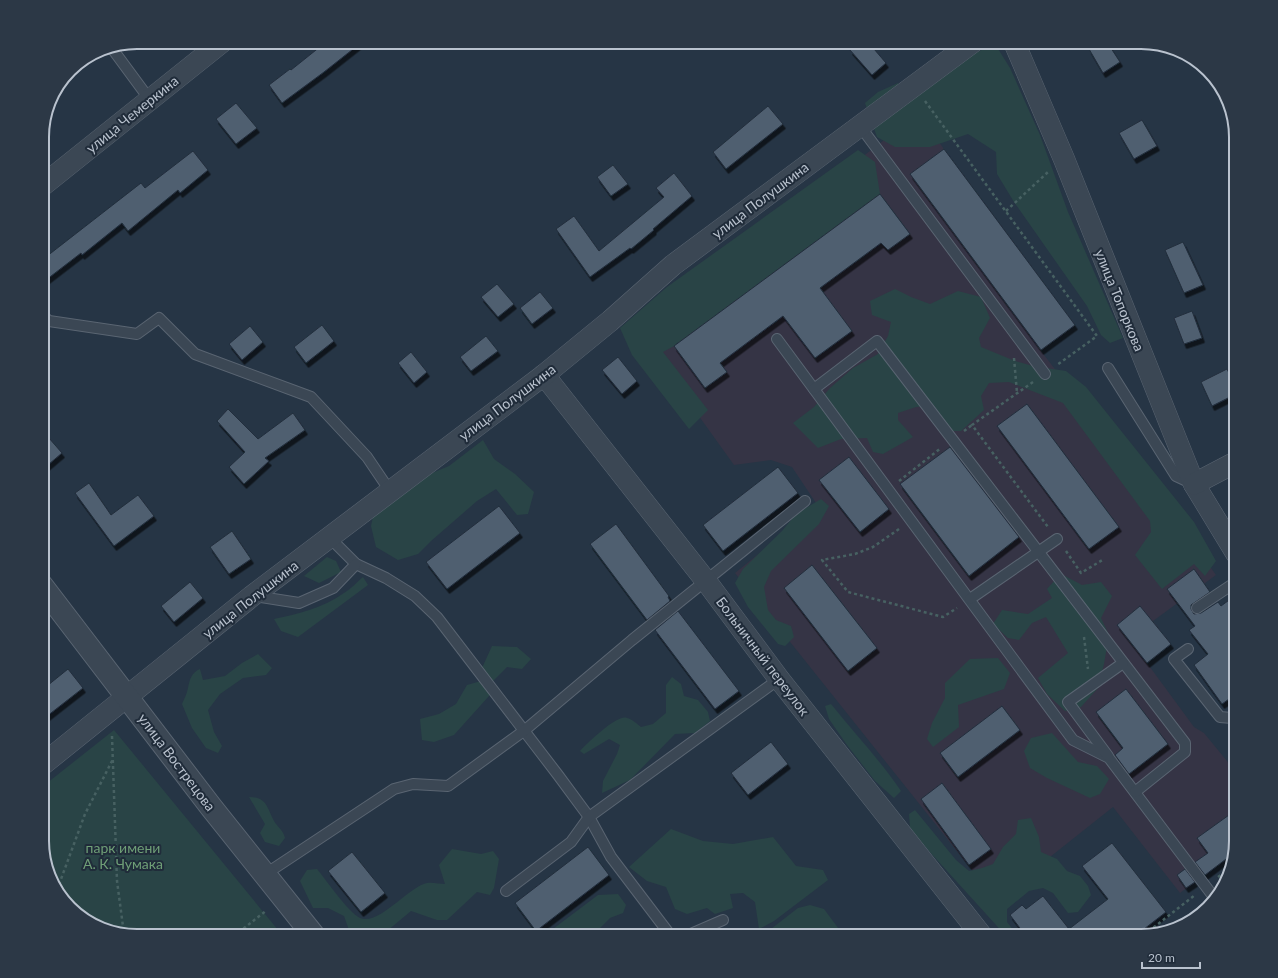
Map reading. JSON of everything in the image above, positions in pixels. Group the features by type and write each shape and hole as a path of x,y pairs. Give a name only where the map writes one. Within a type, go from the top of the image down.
{"street":[{"name":"улица Чемеркина","path":"49,180 213,49"},
{"name":"улица Полушкина","path":"49,759 252,596 544,375 610,321 673,265 964,49"},
{"name":"улица Топоркова","path":"1017,49 1064,159 1194,484 1229,542"},
{"name":"Больничный переулок","path":"544,375 706,581 779,678 976,929"},
{"path":"1194,484 1229,466"},
{"name":"улица Вострецова","path":"49,595 128,696 211,807 308,929"}],"lane":[{"path":"115,52 150,100"},
{"path":"860,126 1045,374"},
{"path":"49,321 137,334 159,318 195,354 311,396 367,457 390,491"},
{"path":"777,339 1073,740 1109,758"},
{"path":"814,389 877,341 1122,663 1185,743 1185,752 1135,792"},
{"path":"1108,368 1176,476 1194,484"},
{"path":"264,875 394,789 413,784 448,786 525,730 632,640 805,501"},
{"path":"329,537 356,564 386,578 415,596 437,617 525,730 589,817 611,857 667,929"},
{"path":"970,599 1057,538"},
{"path":"252,596 299,603 333,588 356,564"},
{"path":"1197,608 1229,587"},
{"path":"1188,649 1174,659 1220,717 1229,719"},
{"path":"1122,663 1068,702 1212,894"},
{"path":"506,892 571,842 589,817 779,678"},
{"path":"702,929 723,920"}],"path":[{"path":"888,489 972,425 1097,336 914,86"},
{"path":"1006,211 1064,159"},
{"path":"1012,329 1017,393"},
{"path":"972,425 1057,538 1081,573 1104,559"},
{"path":"911,520 873,547 855,554 822,560 848,592 943,617 970,599"},
{"path":"1083,632 1090,686"},
{"path":"108,711 113,759 117,881 123,928"},
{"path":"60,882 84,814 113,759"},
{"path":"1153,928 1222,875"},
{"path":"243,929 282,897"}],"shaded area":[{"path":"918,114 1075,325 1041,351 1157,502 1162,499 1216,575 1153,621 1171,644 1147,663 1194,727 1204,733 1229,763 1229,841 1227,858 1180,893 1113,807 996,900 735,573 818,506 792,467 771,460 734,465 637,330"}],"green space":[{"path":"984,49 998,49 1010,68 1040,135 1068,212 1123,338 1110,343 1101,335 1087,306 1014,202 997,174 996,152 968,134 930,147 895,147 877,137 865,103 878,92 898,83 908,102 966,57"},
{"path":"858,150 875,162 880,194 674,346 663,352 708,410 689,429 632,355 620,328 667,287"},
{"path":"895,289 930,304 958,291 981,297 990,318 979,338 981,347 1015,361 1033,366 1066,371 1086,387 1194,522 1216,561 1205,576 1194,564 1162,589 1135,555 1151,532 1150,521 1063,403 1009,382 989,383 981,396 984,410 961,431 951,431 933,405 916,407 898,413 898,420 913,437 883,454 873,452 867,438 841,439 818,448 793,423 814,407 830,388 853,368 878,354 888,336 891,322 872,315 870,301"},
{"path":"483,440 494,459 515,474 534,492 528,514 517,515 496,489 477,501 418,554 398,560 376,547 371,526 374,512 425,476 449,466"},
{"path":"821,499 829,506 819,524 771,571 764,587 768,610 776,620 791,626 794,637 785,646 778,644 748,607 735,583 743,569 782,531 796,514"},
{"path":"327,557 336,561 341,572 319,583 304,576"},
{"path":"1065,576 1082,585 1101,582 1112,596 1101,618 1109,635 1098,688 1081,707 1065,711 1047,694 1038,678 1068,653 1046,617 1032,623 1019,640 1008,638 993,624 1002,610 1028,614 1052,598 1047,589 1055,580"},
{"path":"363,577 368,585 298,637 281,631 274,619 301,613 328,603 347,591"},
{"path":"492,646 517,647 531,659 522,669 507,667 492,682 489,696 454,735 434,742 422,740 420,719 439,714 456,704 467,685 481,681 482,668"},
{"path":"258,654 272,668 266,675 243,678 220,694 208,710 214,732 222,746 218,753 206,748 192,728 182,704 191,677 200,669 203,680 225,676 242,663"},
{"path":"998,658 1010,673 1004,689 958,705 959,727 933,747 927,739 932,723 945,698 945,683 970,659"},
{"path":"672,677 681,684 684,696 698,700 708,712 710,721 695,733 675,734 630,780 602,793 603,781 620,745 609,739 584,754 580,751 603,730 622,718 631,719 641,727 653,724 666,713 666,685"},
{"path":"831,704 876,757 901,791 894,798 875,781 829,719 825,706"},
{"name":"парк имени А. К. Чумака","path":"114,730 277,929 131,929 98,920 83,911 64,890 52,864 49,847 49,781"},
{"path":"1052,733 1078,762 1097,766 1109,779 1100,794 1090,798 1047,778 1030,768 1024,751 1031,738"},
{"path":"249,797 260,799 267,806 285,838 279,846 265,842 260,833 265,824"},
{"path":"915,810 956,860 969,871 993,864 1003,847 1016,834 1018,820 1031,818 1039,837 1041,852 1057,859 1067,871 1080,876 1088,886 1091,895 1078,912 1068,913 1053,893 1043,888 1029,891 1007,909 1007,922 1012,929 1000,929 910,828 909,814"},
{"path":"671,829 703,841 733,844 773,837 796,866 823,870 828,880 774,921 759,929 755,902 743,893 730,894 733,908 715,914 707,908 687,914 675,909 666,887 647,881 629,867"},
{"path":"452,849 481,854 493,851 499,859 494,888 490,895 477,892 447,920 437,920 411,911 389,929 349,929 344,916 328,908 313,908 300,881 307,870 317,869 355,915 360,918 368,919 385,911 419,886 427,883 445,884 439,865"},
{"path":"618,894 626,905 623,913 610,918 599,929 553,929 598,895"},
{"path":"810,905 824,909 839,929 771,929 798,908"}],"building":[{"path":"317,49 353,49 282,103 269,85 290,69 291,70"},
{"path":"874,49 886,63 872,75 850,50"},
{"path":"1089,49 1112,49 1120,62 1103,73"},
{"path":"236,103 257,128 236,144 216,119"},
{"path":"768,106 783,124 726,169 713,152"},
{"path":"1142,120 1157,146 1134,159 1119,133"},
{"path":"944,149 1075,325 1041,350 910,174"},
{"path":"193,151 208,170 180,193 178,190 128,231 122,223 82,255 81,253 49,278 49,255 141,183 145,188"},
{"path":"613,165 628,184 611,196 597,177"},
{"path":"674,173 692,196 631,249 630,248 590,277 556,229 574,216 599,251 664,197 656,188"},
{"path":"880,194 910,234 888,250 881,243 820,288 852,331 815,358 783,316 720,363 727,372 705,388 674,346"},
{"path":"1183,242 1203,285 1184,293 1165,250"},
{"path":"497,284 514,304 498,317 481,297"},
{"path":"540,292 553,308 532,324 520,308"},
{"path":"1192,311 1202,338 1184,344 1174,318"},
{"path":"322,325 334,341 306,363 294,347"},
{"path":"250,326 263,342 242,360 229,344"},
{"path":"486,336 498,351 471,371 460,357"},
{"path":"411,352 427,372 414,383 398,363"},
{"path":"618,357 637,381 622,394 602,370"},
{"path":"1227,369 1229,373 1229,398 1212,406 1201,382"},
{"path":"1027,404 1119,527 1089,549 997,426"},
{"path":"228,409 258,439 293,413 305,430 265,458 269,461 244,484 229,467 245,452 217,421"},
{"path":"49,438 62,453 49,464"},
{"path":"950,447 1019,537 969,576 900,484"},
{"path":"849,457 889,509 860,532 819,480"},
{"path":"778,467 798,493 723,551 703,525"},
{"path":"89,483 111,515 138,495 154,516 114,546 75,493"},
{"path":"499,506 520,533 447,589 426,562"},
{"path":"616,524 669,596 670,601 647,620 590,544"},
{"path":"232,531 251,559 229,574 210,547"},
{"path":"812,565 877,648 848,671 784,588"},
{"path":"1194,569 1210,592 1191,605 1191,609 1194,614 1201,613 1218,602 1221,606 1229,600 1229,699 1222,704 1194,665 1208,654 1189,630 1195,626 1167,589"},
{"path":"190,582 203,598 174,622 161,606"},
{"path":"1140,606 1171,644 1147,663 1117,625"},
{"path":"678,611 739,691 715,709 655,630"},
{"path":"68,669 83,688 49,715 49,684"},
{"path":"1126,689 1168,744 1129,774 1115,755 1123,748 1096,712"},
{"path":"1002,706 1020,730 958,777 940,753"},
{"path":"771,742 788,764 748,795 731,773"},
{"path":"942,783 991,849 969,865 921,799"},
{"path":"1229,815 1229,841 1227,858 1205,875 1195,862 1208,853 1197,838"},
{"path":"1112,843 1166,912 1144,929 1069,929 1108,899 1082,866"},
{"path":"588,847 609,875 539,929 534,929 515,903"},
{"path":"352,852 385,893 361,912 328,871"},
{"path":"1185,869 1195,882 1186,888 1177,875"},
{"path":"1043,896 1069,929 1021,929 1010,915 1022,905 1026,909"}]}
